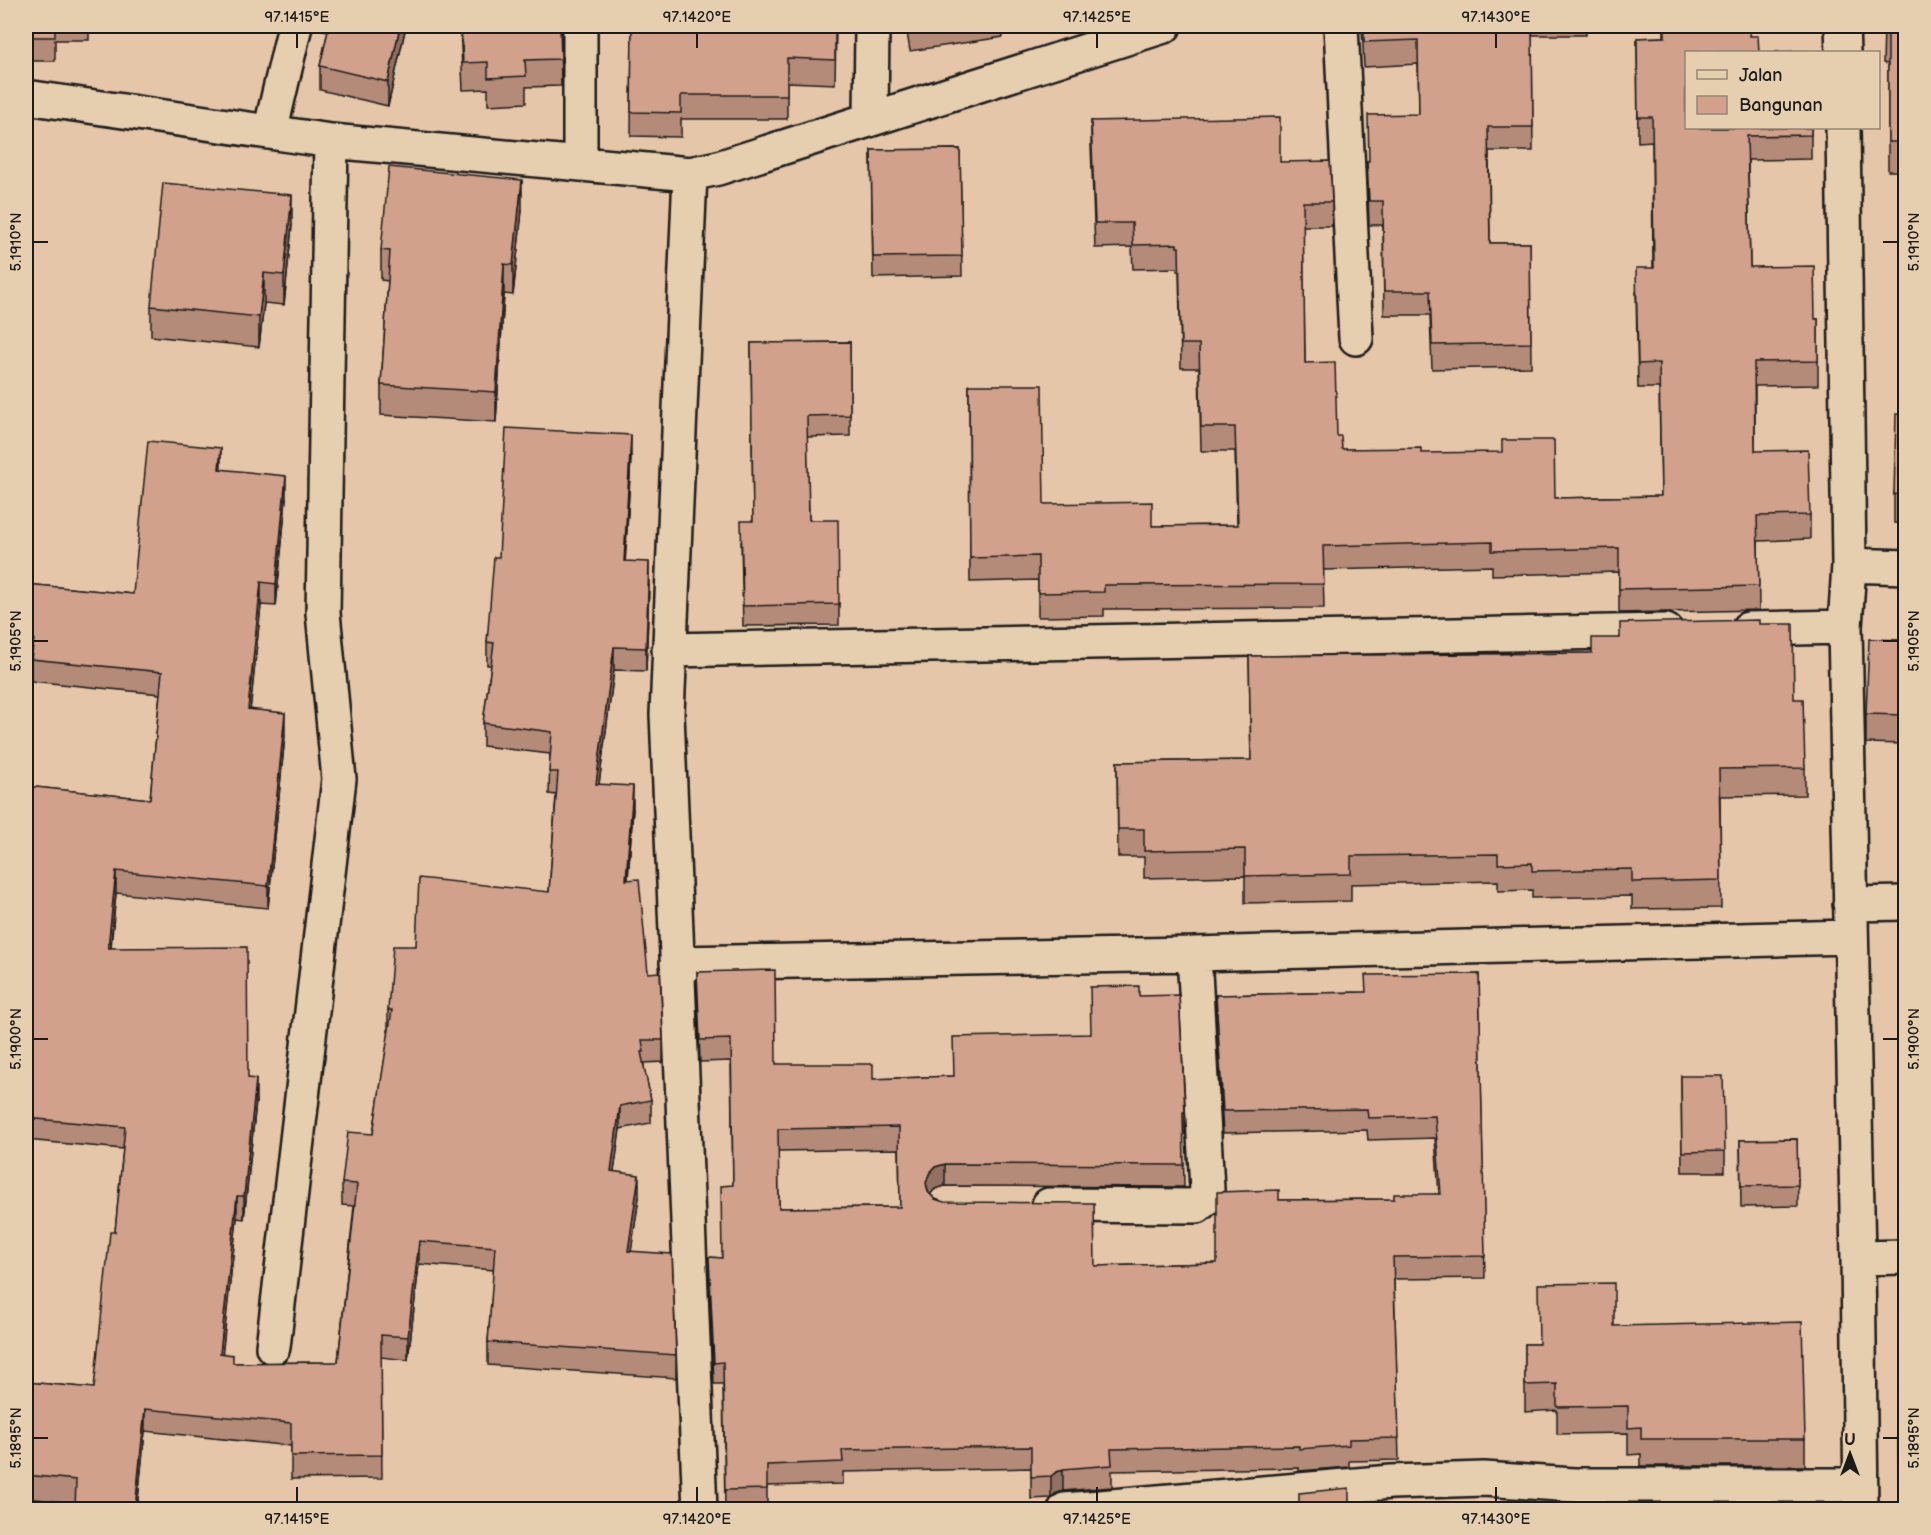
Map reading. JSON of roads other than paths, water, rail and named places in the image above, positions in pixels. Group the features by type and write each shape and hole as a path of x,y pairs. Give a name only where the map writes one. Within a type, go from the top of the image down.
{"street":[{"path":"270,132 295,26"},
{"path":"580,26 580,164"},
{"path":"871,118 872,26"},
{"path":"26,97 331,141 690,174 718,168 1164,26"},
{"path":"1341,26 1356,338"},
{"path":"1842,26 1843,51"},
{"path":"1065,1509 1391,1482 1484,1479 1861,1497 1845,627 1849,565 1844,129"},
{"path":"273,1347 339,778 323,614 331,141"},
{"path":"690,174 667,714 700,1509"},
{"path":"1849,565 1905,567"},
{"path":"669,650 1845,627"},
{"path":"1850,904 1905,903"},
{"path":"677,963 1194,954 1851,937"},
{"path":"1017,1205 1197,1206 1205,1199 1207,1189 1194,954"},
{"path":"1858,1258 1905,1257"}]}
